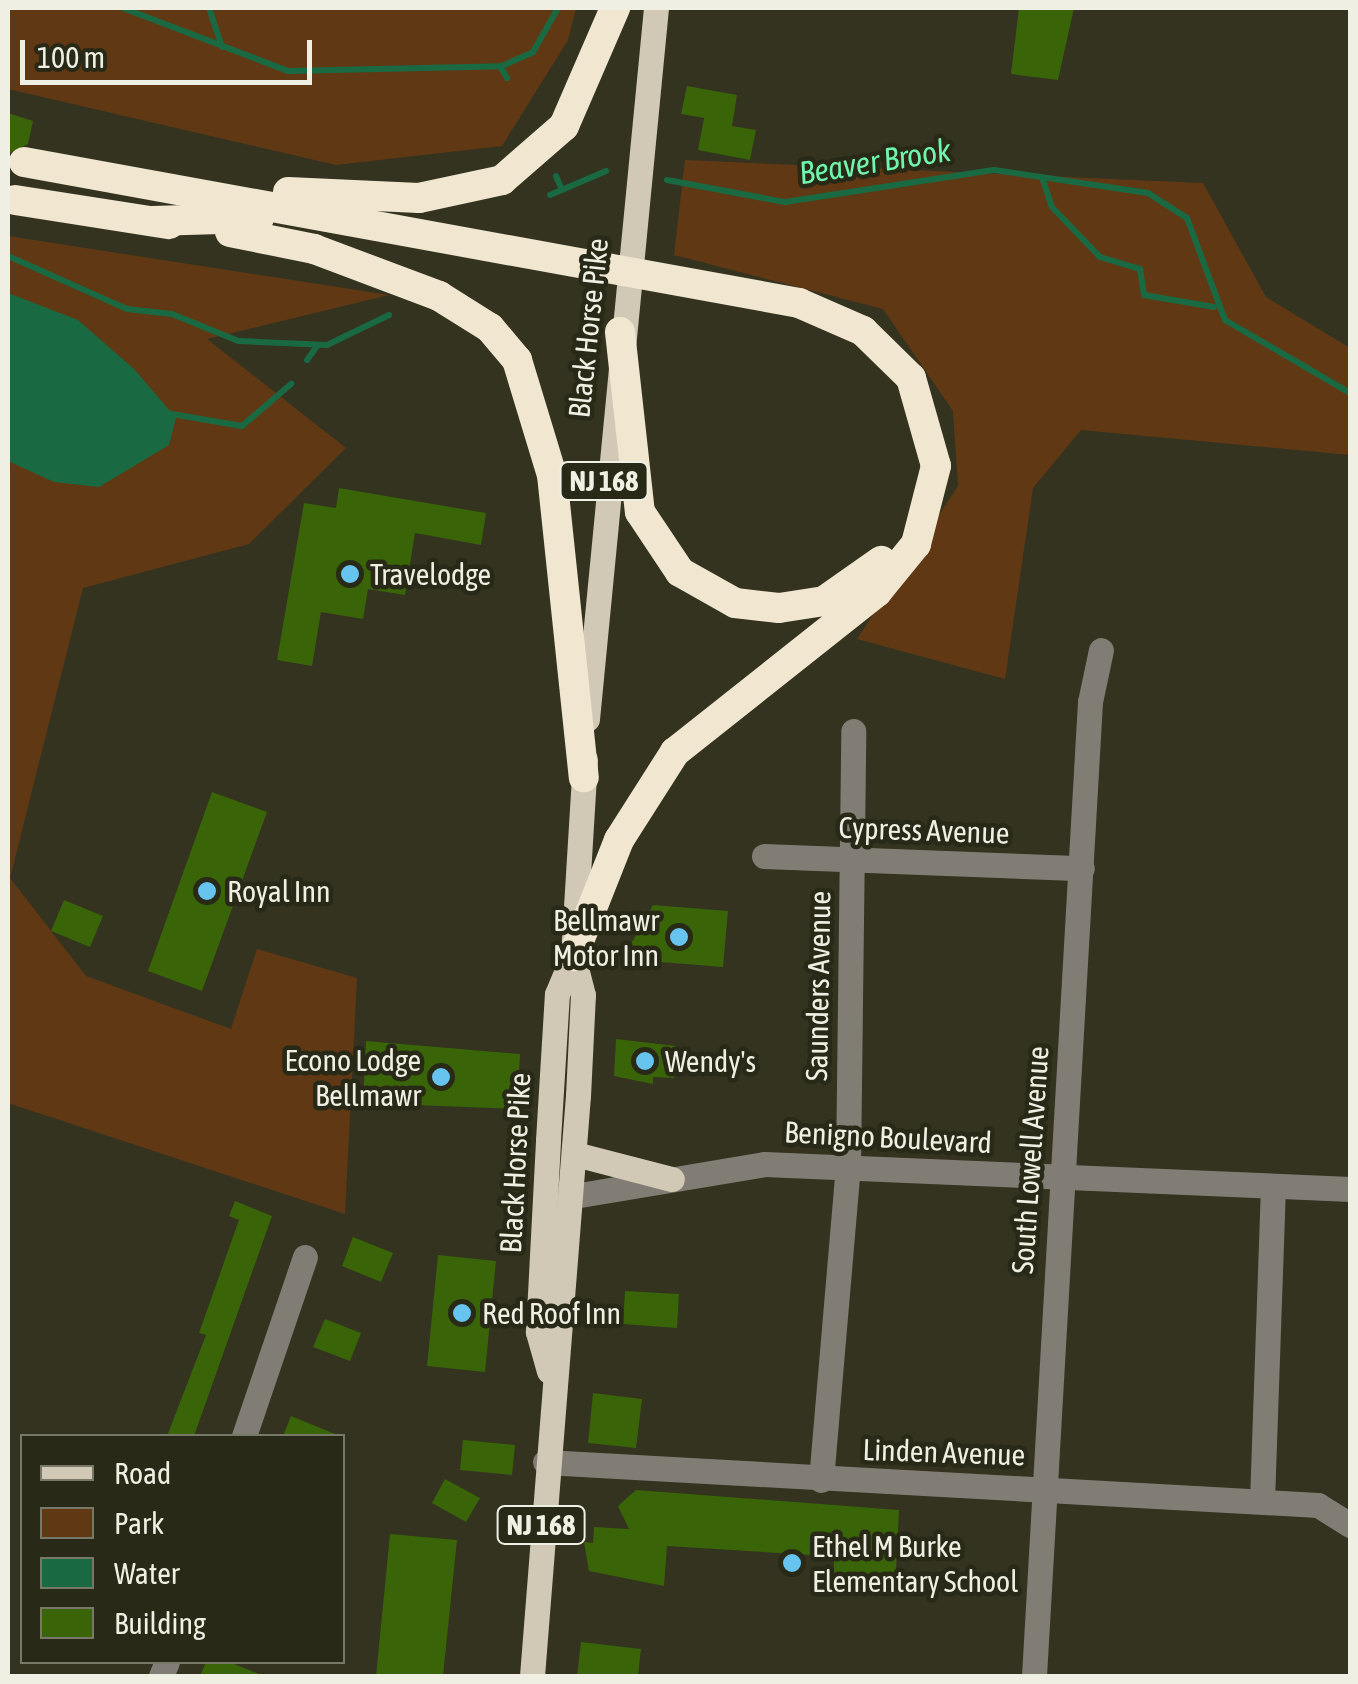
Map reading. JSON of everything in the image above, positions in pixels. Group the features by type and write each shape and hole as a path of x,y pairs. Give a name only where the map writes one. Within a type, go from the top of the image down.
{"highway":[{"path":"180,189 420,198 502,180 564,126 615,8"},
{"path":"24,162 180,189 568,268"},
{"path":"15,200 314,249 438,296 504,343 536,400 552,475 584,777"},
{"path":"152,221 274,220 685,289 799,303 876,340 928,412 936,484 923,530 888,581 710,717 660,771 613,852 573,956"},
{"path":"620,332 635,487 662,553 736,603 802,606 843,592 879,564 910,514 918,461 905,406 866,356 830,332 685,289"}],"main road":[{"name":"Black Horse Pike","path":"532,1676 550,1374 563,1330 572,1199 582,995 573,956 584,777 620,332 656,8"},
{"name":"Black Horse Pike","path":"550,1374 538,1332 545,1200 557,994 573,956"},
{"path":"574,1154 672,1180"}],"street":[{"name":"South Lowell Avenue","path":"1034,1676 1061,1178 1101,650"},
{"name":"Saunders Avenue","path":"821,1480 848,1168 853,731"},
{"name":"Cypress Avenue","path":"764,856 1082,868"},
{"name":"Benigno Boulevard","path":"545,1200 572,1199 738,1165 1350,1189"},
{"path":"1262,1501 1273,1186"},
{"path":"245,1434 305,1256"},
{"name":"Linden Avenue","path":"544,1462 1262,1501 1345,1520"}],"green space":[{"path":"8,8 576,8 568,40 502,146 336,165 8,89"},
{"path":"685,160 1203,183 1266,297 1350,348 1350,455 1081,430 1033,488 1005,679 857,639 958,486 953,411 883,309 674,255"},
{"path":"8,236 389,295 207,339 346,448 249,544 83,588 10,878 86,976 231,1029 257,949 357,978 345,1214 8,1103"}],"water":[{"path":"8,293 78,320 134,369 176,418 169,445 99,487 54,482 8,461"}],"building":[{"path":"1019,8 1074,8 1058,80 1011,74"},
{"path":"687,86 737,95 732,126 756,130 750,160 698,150 704,118 681,114"},
{"path":"8,113 33,121 28,144 8,154"},
{"name":"Travelodge","path":"339,488 486,513 481,545 415,533 405,595 368,589 363,619 321,612 312,666 277,660 304,503 336,508"},
{"name":"Royal Inn","path":"212,792 267,812 202,991 148,971"},
{"path":"64,900 103,916 90,947 51,931"},
{"name":"Bellmawr Motor Inn","path":"653,905 728,911 723,967 635,960 632,942"},
{"name":"Wendy's","path":"616,1039 676,1046 674,1078 653,1077 653,1084 614,1076"},
{"name":"Econo Lodge Bellmawr","path":"366,1041 520,1054 517,1109 363,1103"},
{"path":"235,1201 272,1216 195,1434 168,1434 206,1335 199,1333 239,1220 229,1216"},
{"path":"353,1237 393,1253 381,1282 342,1266"},
{"name":"Red Roof Inn","path":"438,1255 496,1261 485,1372 427,1366"},
{"path":"625,1291 679,1294 677,1328 623,1324"},
{"path":"325,1319 361,1333 350,1361 313,1347"},
{"path":"593,1393 642,1399 636,1448 588,1443"},
{"path":"291,1416 335,1434 284,1434"},
{"path":"463,1440 515,1445 512,1475 460,1470"},
{"path":"445,1479 480,1498 466,1522 432,1503"},
{"path":"636,1490 899,1510 895,1590 833,1587 834,1560 826,1556 667,1546 664,1586 589,1571 584,1542 593,1543 594,1527 629,1529 618,1506"},
{"path":"390,1534 457,1540 443,1676 376,1676"},
{"path":"581,1642 641,1649 638,1676 577,1676"},
{"path":"205,1664 234,1664 264,1676 200,1676"}],"waterway":[{"path":"123,8 288,71 502,66 533,52 558,8"},
{"path":"209,8 222,47"},
{"path":"500,66 507,78"},
{"name":"Beaver Brook","path":"667,180 785,202 994,170 1148,193 1187,218 1225,320 1350,393"},
{"name":"Beaver Brook","path":"550,195 606,171"},
{"path":"556,176 561,188"},
{"path":"1043,180 1052,207 1100,257 1140,269 1144,295 1214,307"},
{"name":"Beaver Brook","path":"8,256 127,309 172,314 238,341 327,345 389,315"},
{"path":"307,360 317,346"},
{"path":"166,413 242,426 291,384"}],"place":[{"name":"Travelodge","path":"350,574"},
{"name":"Royal Inn","path":"207,891"},
{"name":"Bellmawr Motor Inn","path":"679,937"},
{"name":"Wendy's","path":"645,1061"},
{"name":"Econo Lodge Bellmawr","path":"441,1077"},
{"name":"Red Roof Inn","path":"462,1313"},
{"name":"Ethel M Burke Elementary School","path":"792,1563"}]}
